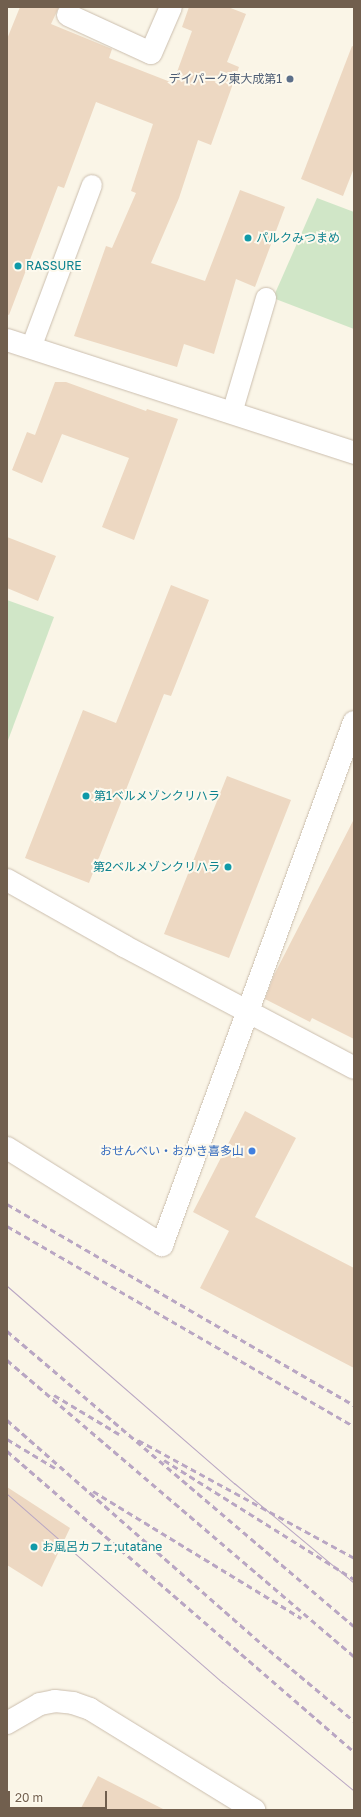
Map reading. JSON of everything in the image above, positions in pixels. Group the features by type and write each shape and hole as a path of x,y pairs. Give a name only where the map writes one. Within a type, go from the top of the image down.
{"street":[{"path":"68,15 151,53 171,7"},
{"path":"7,340 354,453"},
{"path":"7,1148 162,1245 246,1011 354,722"},
{"path":"7,880 246,1011 354,1068"},
{"path":"7,1723 40,1704 55,1701 73,1703 90,1710 254,1810"}],"lane":[{"path":"31,348 92,185"},
{"path":"232,413 266,298"}],"green space":[{"path":"317,198 354,212 354,329 273,298"},
{"path":"7,600 54,617 7,743"}],"building":[{"path":"20,7 59,7 51,24 112,49 109,58 173,83 192,31 182,27 189,7 228,7 246,14 227,62 239,67 211,145 198,140 179,198 151,263 205,281 240,190 285,207 255,287 236,279 214,354 184,344 177,367 74,336 106,246 112,248 136,193 131,191 153,124 96,102 64,188 58,186 9,315 7,314 7,39"},
{"path":"352,46 354,47 354,168 343,196 301,179"},
{"path":"55,382 66,382 146,411 147,409 178,419 134,540 102,527 129,458 62,434 42,483 12,470 27,432 35,435"},
{"path":"7,537 56,556 38,601 7,588"},
{"name":"第1ベルメゾンクリハラ","path":"171,585 209,600 171,696 164,694 89,883 25,858 83,710 116,723"},
{"name":"第2ベルメゾンクリハラ","path":"227,776 291,800 229,958 164,934"},
{"path":"354,819 354,1039 312,1018 310,1022 265,999 274,975"},
{"path":"245,1111 296,1138 255,1217 354,1268 354,1368 200,1288 229,1231 193,1212"},
{"name":"お風呂カフェ;utatane","path":"7,1487 70,1528 42,1587 7,1565"},
{"path":"98,1776 165,1810 80,1810"}],"tram line":[{"path":"7,1286 234,1483 354,1583"},
{"path":"7,1494 222,1682 354,1791"}],"railway":[{"path":"7,1204 354,1405"},
{"path":"7,1226 354,1426"},
{"path":"7,1331 354,1626"},
{"path":"7,1360 354,1656"},
{"path":"54,1395 119,1434"},
{"path":"7,1420 269,1650 354,1721"},
{"path":"7,1439 55,1468"},
{"path":"138,1440 354,1558"},
{"path":"7,1451 354,1752"},
{"path":"164,1460 354,1579"},
{"path":"93,1491 301,1618"}],"place":[{"name":"デイパーク東大成第1","path":"290,79"},
{"name":"パルクみつまめ","path":"248,238"},
{"name":"RASSURE","path":"18,266"},
{"name":"第1ベルメゾンクリハラ","path":"86,796"},
{"name":"第2ベルメゾンクリハラ","path":"228,867"},
{"name":"おせんべい・おかき喜多山","path":"252,1151"},
{"name":"お風呂カフェ;utatane","path":"34,1547"}]}
